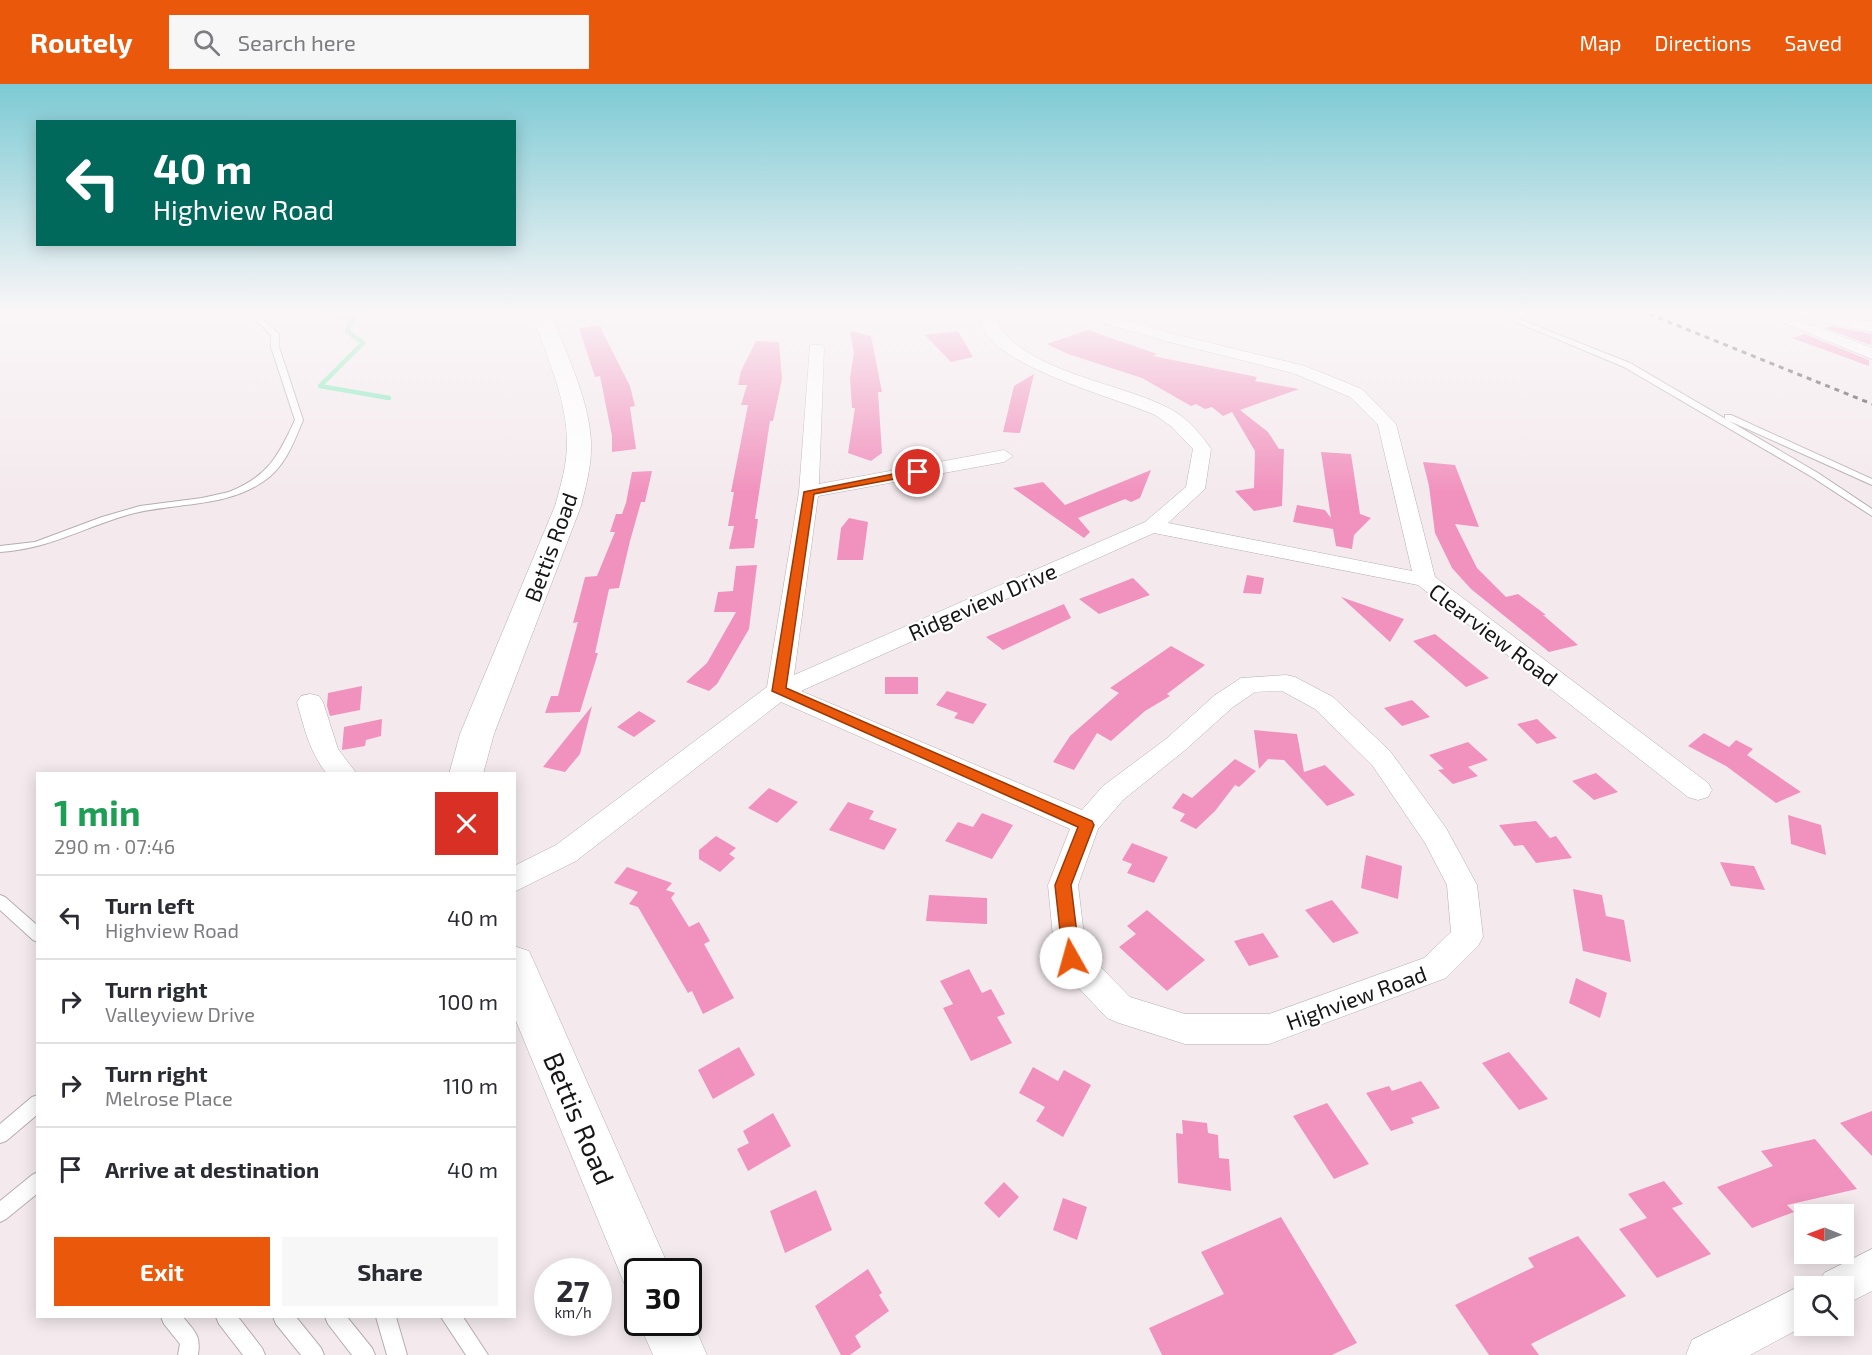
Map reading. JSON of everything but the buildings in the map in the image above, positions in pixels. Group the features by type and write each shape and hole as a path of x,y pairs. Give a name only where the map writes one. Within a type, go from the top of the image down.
{"street":[{"name":"Bettis Road","path":"467,772 477,734 568,506 576,471 579,442 575,416 561,373"},
{"path":"815,373 809,492 779,691 1086,825"},
{"name":"Ridgeview Drive","path":"516,879 566,853 779,691 1152,526 1195,489 1202,448 1185,428 1162,412 1060,373"},
{"path":"1309,373 1356,393 1387,424 1425,580"},
{"path":"809,492 1005,456"},
{"name":"Clearview Road","path":"1152,526 1425,580 1698,790"},
{"name":"Highview Road","path":"1286,683 1324,703 1381,758 1436,836 1462,885 1467,937 1436,968 1269,1029 1185,1029 1119,1008 1071,958 1063,885 1086,825 1113,793 1175,745 1224,701 1250,684 1286,683"},
{"path":"310,702 321,747 334,766 342,772"},
{"name":"Bettis Road","path":"516,969 639,1258"},
{"path":"1854,1279 1872,1269"},
{"path":"1707,1355 1794,1309"},
{"path":"672,1336 680,1355"}],"lane":[{"path":"0,549 36,545 139,509 227,495 252,485 269,474 282,457 299,420 284,373"},
{"path":"1641,373 1815,475 1872,513"},
{"path":"1693,403 1786,441 1872,482"},
{"path":"0,901 36,934"},
{"path":"0,1135 36,1105"},
{"path":"0,1213 36,1183"},
{"path":"172,1318 190,1341 188,1355"},
{"path":"227,1318 255,1355"},
{"path":"284,1318 314,1355"},
{"path":"335,1318 365,1355"},
{"path":"386,1318 397,1355"},
{"path":"451,1318 478,1355"}],"waterway":[{"path":"333,373 320,386 389,398"}],"railway":[{"path":"1796,373 1872,404"}],"route":[{"path":"918,472 809,492 779,691 1086,825 1071,858 1063,885 1071,958"}]}
